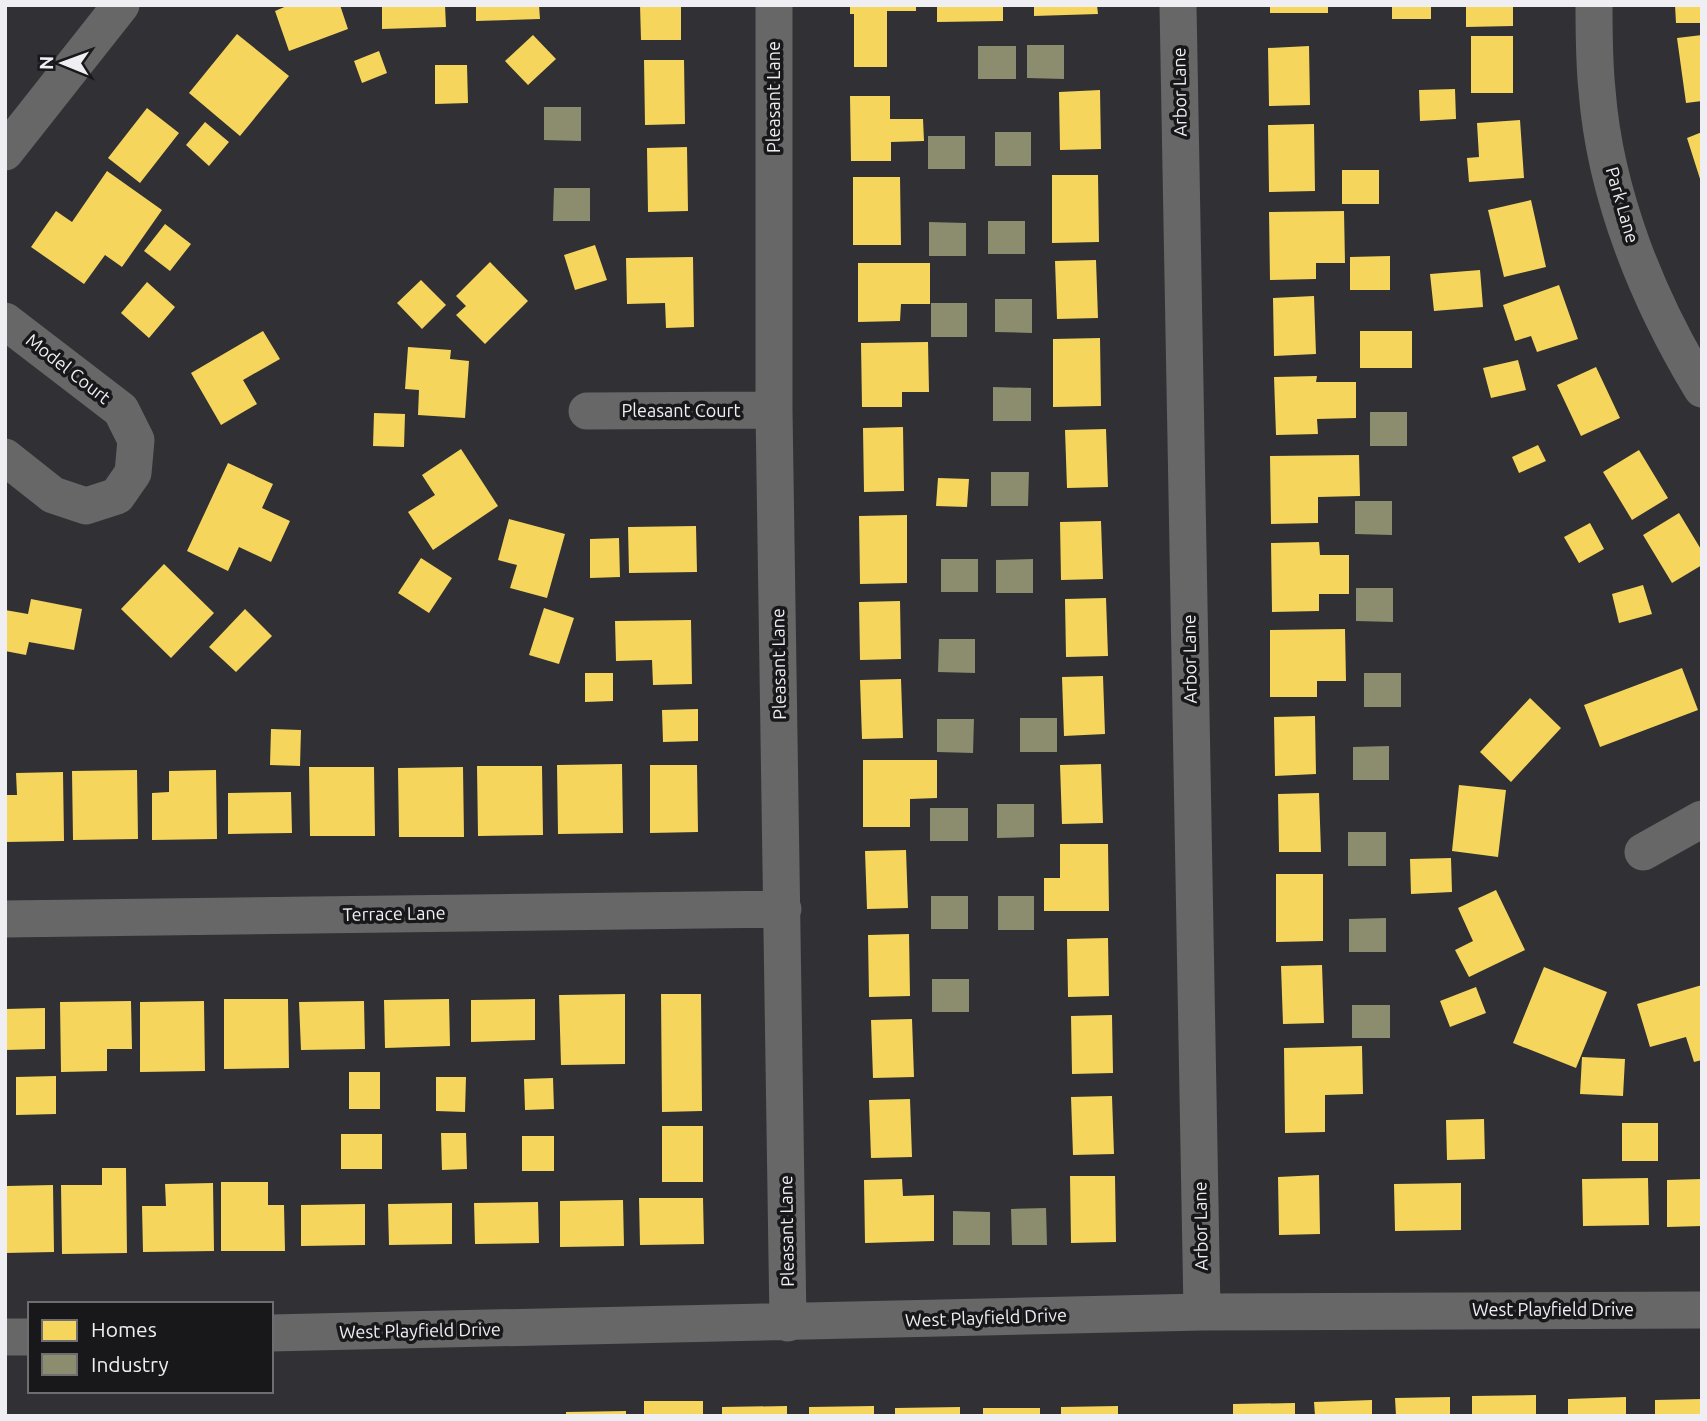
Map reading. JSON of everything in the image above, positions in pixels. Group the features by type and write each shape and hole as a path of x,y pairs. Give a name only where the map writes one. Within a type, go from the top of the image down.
{"street":[{"path":"5,152 121,5"},
{"name":"Pleasant Lane","path":"774,5 774,410 788,1323"},
{"name":"Arbor Lane","path":"1178,5 1202,1312"},
{"name":"Park Lane","path":"1594,5 1597,92 1619,203 1658,308 1702,390"},
{"name":"Model Court","path":"5,321 121,410 136,440 133,473 117,496 86,506 53,495 5,457"},
{"name":"Pleasant Court","path":"587,411 774,410"},
{"path":"1643,852 1702,819"},
{"name":"Terrace Lane","path":"5,919 783,909"},
{"name":"West Playfield Drive","path":"273,1334 1202,1312 1702,1310"},
{"path":"5,1337 28,1337"}],"building: Homes":[{"path":"289,5 340,5 348,29 289,51 275,11"},
{"path":"382,5 445,5 446,27 382,29"},
{"path":"476,5 539,5 540,19 476,21"},
{"path":"640,5 681,5 681,40 641,40"},
{"path":"850,5 916,5 916,11 887,11 887,67 854,67 854,14 850,14"},
{"path":"937,5 1003,5 1003,21 937,22"},
{"path":"1034,5 1097,5 1098,14 1034,16"},
{"path":"1270,5 1328,5 1328,13 1270,13"},
{"path":"1392,5 1431,5 1431,19 1392,19"},
{"path":"1466,5 1513,5 1513,26 1466,27"},
{"path":"1675,5 1702,5 1702,23 1676,23"},
{"path":"237,34 289,76 240,136 189,93"},
{"path":"533,35 556,59 528,85 505,61"},
{"path":"1702,35 1702,101 1686,103 1677,38"},
{"path":"1471,36 1513,36 1513,93 1471,93"},
{"path":"1309,46 1310,105 1269,106 1268,48"},
{"path":"379,51 387,73 362,83 354,61"},
{"path":"644,60 684,60 685,124 645,125"},
{"path":"435,65 467,65 468,103 435,104"},
{"path":"1455,89 1456,119 1420,121 1419,90"},
{"path":"1100,90 1101,149 1060,150 1059,92"},
{"path":"850,96 890,96 890,119 923,119 924,141 891,142 891,161 851,161"},
{"path":"147,108 179,133 140,183 108,158"},
{"path":"1520,120 1524,178 1469,182 1467,158 1479,157 1477,123"},
{"path":"205,122 229,142 209,166 186,145"},
{"path":"1314,124 1315,191 1269,192 1268,125"},
{"path":"1702,132 1702,182 1701,182 1687,138"},
{"path":"687,147 688,211 648,212 647,148"},
{"path":"1342,170 1379,170 1379,204 1342,204"},
{"path":"107,171 162,210 122,267 105,255 84,284 31,247 56,211 72,222"},
{"path":"1052,175 1098,175 1099,242 1052,243"},
{"path":"853,177 900,177 901,245 853,245"},
{"path":"1531,200 1546,267 1504,277 1488,210"},
{"path":"1344,211 1345,263 1316,263 1316,279 1270,280 1269,212"},
{"path":"165,224 191,244 170,271 144,251"},
{"path":"595,245 607,280 575,290 564,255"},
{"path":"1390,256 1390,290 1350,290 1350,257"},
{"path":"693,257 694,327 666,328 665,303 627,304 626,258"},
{"path":"1096,260 1098,318 1057,319 1055,261"},
{"path":"490,262 528,301 485,344 456,315 466,306 456,296"},
{"path":"858,263 930,263 930,304 901,304 900,321 858,322"},
{"path":"1480,270 1483,307 1434,311 1430,274"},
{"path":"421,280 446,305 422,329 397,303"},
{"path":"147,282 175,307 149,338 121,313"},
{"path":"1559,285 1578,339 1537,352 1531,336 1515,341 1503,305"},
{"path":"1314,296 1316,354 1274,356 1273,298"},
{"path":"263,331 280,359 243,380 257,404 221,425 191,373"},
{"path":"1360,331 1412,331 1412,368 1360,368"},
{"path":"1100,338 1101,406 1053,407 1053,339"},
{"path":"928,342 929,392 902,392 902,407 862,407 861,343"},
{"path":"408,347 451,350 450,359 469,361 465,418 418,415 419,390 405,389"},
{"path":"1518,360 1526,390 1491,398 1483,368"},
{"path":"1596,367 1620,418 1581,436 1557,385"},
{"path":"1317,376 1316,382 1356,382 1356,418 1317,419 1318,434 1276,435 1274,377"},
{"path":"374,413 405,414 404,447 373,446"},
{"path":"903,427 904,491 864,492 863,428"},
{"path":"1106,429 1108,487 1067,488 1065,430"},
{"path":"1538,445 1546,461 1519,473 1512,457"},
{"path":"461,449 498,506 433,550 408,512 435,495 422,475"},
{"path":"1639,450 1668,498 1632,520 1603,472"},
{"path":"1359,455 1360,496 1318,497 1318,523 1271,524 1270,456"},
{"path":"228,463 273,484 262,508 290,521 271,562 239,547 228,571 187,551"},
{"path":"938,478 969,479 967,507 936,506"},
{"path":"1679,513 1702,551 1702,565 1672,583 1643,535"},
{"path":"907,515 907,583 860,584 859,516"},
{"path":"509,519 565,534 547,598 510,588 517,565 498,560"},
{"path":"1101,521 1103,579 1061,580 1060,522"},
{"path":"1590,523 1604,549 1579,563 1564,537"},
{"path":"696,526 697,572 629,573 628,527"},
{"path":"619,538 620,577 590,578 590,539"},
{"path":"1319,542 1320,555 1349,555 1349,594 1319,594 1319,611 1272,612 1271,543"},
{"path":"421,558 452,578 429,613 398,593"},
{"path":"164,564 214,613 171,658 121,609"},
{"path":"1643,585 1652,614 1619,623 1612,594"},
{"path":"1106,598 1108,656 1066,657 1065,599"},
{"path":"31,599 82,609 74,650 29,642 26,655 5,651 5,610 28,614"},
{"path":"900,601 901,659 860,660 859,602"},
{"path":"544,608 574,618 559,664 529,655"},
{"path":"245,609 272,636 236,672 209,647"},
{"path":"691,620 692,684 653,685 652,660 616,661 615,621"},
{"path":"1345,629 1346,681 1317,681 1317,697 1270,697 1270,630"},
{"path":"1682,668 1698,710 1600,747 1584,705"},
{"path":"585,673 613,673 613,701 585,702"},
{"path":"1103,676 1105,734 1064,736 1062,677"},
{"path":"901,679 903,738 862,739 860,680"},
{"path":"1530,698 1561,728 1511,782 1480,752"},
{"path":"698,709 698,741 663,742 662,710"},
{"path":"1315,716 1316,774 1275,776 1274,717"},
{"path":"271,729 301,730 300,766 270,765"},
{"path":"863,760 937,760 937,798 910,799 910,827 863,827"},
{"path":"622,764 623,833 558,834 557,765"},
{"path":"1101,764 1103,823 1062,824 1060,765"},
{"path":"650,765 697,765 698,832 650,833"},
{"path":"477,766 542,766 543,835 478,836"},
{"path":"309,767 374,767 375,836 310,836"},
{"path":"463,767 464,837 399,837 398,768"},
{"path":"137,770 138,839 73,840 72,771"},
{"path":"216,770 217,839 152,840 152,793 169,792 169,771"},
{"path":"63,772 64,841 5,842 5,795 17,795 16,773"},
{"path":"1459,785 1506,790 1498,857 1452,851"},
{"path":"291,792 292,833 228,834 228,793"},
{"path":"1319,793 1321,852 1279,852 1278,794"},
{"path":"1060,844 1108,844 1109,911 1044,911 1044,878 1060,878"},
{"path":"906,850 908,908 867,909 865,851"},
{"path":"1451,858 1452,892 1411,894 1410,859"},
{"path":"1276,874 1323,874 1323,941 1276,942"},
{"path":"1496,890 1525,950 1469,977 1455,950 1473,941 1458,908"},
{"path":"909,934 910,996 869,997 868,935"},
{"path":"1108,938 1109,996 1068,997 1067,939"},
{"path":"1322,965 1324,1023 1283,1024 1281,966"},
{"path":"1544,967 1607,992 1576,1068 1513,1043"},
{"path":"1702,985 1702,1060 1694,1062 1686,1037 1650,1047 1637,1004"},
{"path":"1476,987 1486,1013 1450,1027 1440,1001"},
{"path":"625,994 625,1064 561,1065 559,995"},
{"path":"661,994 701,994 702,1111 662,1112"},
{"path":"224,999 288,999 289,1068 224,1069"},
{"path":"449,999 450,1046 385,1048 384,1000"},
{"path":"535,999 535,1040 471,1042 471,1000"},
{"path":"131,1001 132,1049 107,1049 107,1071 61,1072 60,1002"},
{"path":"204,1001 205,1071 140,1072 140,1002"},
{"path":"364,1001 365,1049 301,1050 299,1002"},
{"path":"45,1008 45,1049 5,1050 5,1009"},
{"path":"1112,1015 1113,1073 1072,1074 1071,1016"},
{"path":"912,1019 914,1077 873,1078 871,1020"},
{"path":"1362,1046 1363,1094 1325,1095 1325,1132 1285,1133 1284,1048"},
{"path":"1582,1057 1625,1059 1623,1096 1580,1094"},
{"path":"349,1072 380,1072 380,1109 349,1109"},
{"path":"56,1076 56,1114 16,1115 16,1077"},
{"path":"436,1077 466,1077 465,1112 436,1111"},
{"path":"553,1078 554,1109 525,1110 524,1079"},
{"path":"1112,1096 1114,1154 1073,1155 1071,1097"},
{"path":"910,1099 912,1157 871,1158 869,1100"},
{"path":"1484,1119 1485,1159 1447,1160 1446,1120"},
{"path":"1622,1123 1658,1123 1658,1161 1622,1161"},
{"path":"662,1126 703,1126 703,1182 662,1182"},
{"path":"441,1133 466,1133 467,1169 442,1170"},
{"path":"341,1134 382,1134 382,1169 341,1169"},
{"path":"522,1136 554,1136 554,1171 522,1171"},
{"path":"102,1168 126,1168 127,1253 62,1254 61,1185 102,1185"},
{"path":"1319,1175 1320,1234 1279,1235 1278,1177"},
{"path":"1070,1176 1115,1176 1116,1242 1071,1243"},
{"path":"1648,1178 1649,1225 1583,1226 1582,1179"},
{"path":"902,1179 903,1196 934,1195 934,1241 865,1243 864,1180"},
{"path":"1702,1179 1702,1226 1667,1227 1667,1180"},
{"path":"221,1182 268,1182 268,1205 284,1205 285,1251 221,1251"},
{"path":"213,1183 214,1251 143,1252 142,1206 166,1206 165,1184"},
{"path":"1461,1183 1461,1230 1395,1231 1394,1184"},
{"path":"53,1185 54,1252 5,1253 7,1186"},
{"path":"639,1198 703,1198 704,1244 640,1245"},
{"path":"623,1200 624,1246 560,1247 560,1201"},
{"path":"538,1202 539,1243 475,1244 474,1203"},
{"path":"452,1203 452,1244 389,1245 388,1204"},
{"path":"365,1204 365,1245 301,1246 301,1205"},
{"path":"1536,1395 1536,1416 1472,1416 1472,1396"},
{"path":"1450,1397 1450,1416 1396,1416 1395,1398"},
{"path":"1626,1397 1626,1416 1568,1416 1568,1399"},
{"path":"1702,1399 1702,1416 1655,1416 1655,1400"},
{"path":"1372,1400 1372,1416 1315,1416 1314,1402"},
{"path":"644,1401 703,1401 703,1416 644,1416"},
{"path":"1295,1403 1295,1416 1233,1416 1233,1404"},
{"path":"787,1406 787,1416 722,1416 722,1407"},
{"path":"874,1406 874,1416 809,1416 809,1407"},
{"path":"1118,1406 1118,1416 1061,1416 1061,1407"},
{"path":"960,1407 960,1416 895,1416 895,1408"},
{"path":"983,1408 1040,1408 1040,1416 983,1416"},
{"path":"626,1411 626,1416 566,1416 566,1412"}],"building: Industry":[{"path":"1027,45 1064,45 1064,79 1027,78"},
{"path":"978,46 1016,46 1016,79 978,79"},
{"path":"544,107 581,107 581,141 544,140"},
{"path":"995,132 1031,132 1031,166 995,166"},
{"path":"928,136 965,136 965,169 928,169"},
{"path":"554,188 590,188 590,221 553,221"},
{"path":"988,221 1025,221 1025,254 988,254"},
{"path":"929,222 966,223 966,256 929,256"},
{"path":"995,299 1032,299 1032,333 995,332"},
{"path":"931,303 967,303 967,337 931,337"},
{"path":"993,387 1031,388 1031,421 993,421"},
{"path":"1370,412 1407,412 1407,446 1370,446"},
{"path":"991,472 1029,472 1028,506 991,506"},
{"path":"1355,501 1392,501 1392,535 1355,534"},
{"path":"941,559 978,559 978,592 941,592"},
{"path":"1033,559 1033,593 996,593 996,560"},
{"path":"1356,588 1393,588 1393,622 1356,621"},
{"path":"939,639 975,639 975,673 938,672"},
{"path":"1364,673 1401,673 1401,707 1364,707"},
{"path":"1020,718 1057,718 1057,752 1020,752"},
{"path":"937,719 974,719 973,753 937,752"},
{"path":"1389,746 1389,780 1353,780 1353,747"},
{"path":"997,804 1034,804 1034,837 997,838"},
{"path":"930,808 968,808 968,841 930,841"},
{"path":"1348,832 1386,832 1386,866 1348,866"},
{"path":"931,896 968,896 968,929 931,929"},
{"path":"998,896 1034,896 1034,930 998,930"},
{"path":"1386,918 1386,952 1349,952 1349,919"},
{"path":"932,979 969,979 969,1012 932,1012"},
{"path":"1352,1005 1390,1005 1390,1038 1352,1038"},
{"path":"1046,1208 1047,1245 1012,1245 1011,1209"},
{"path":"953,1211 990,1212 990,1245 953,1245"}]}
